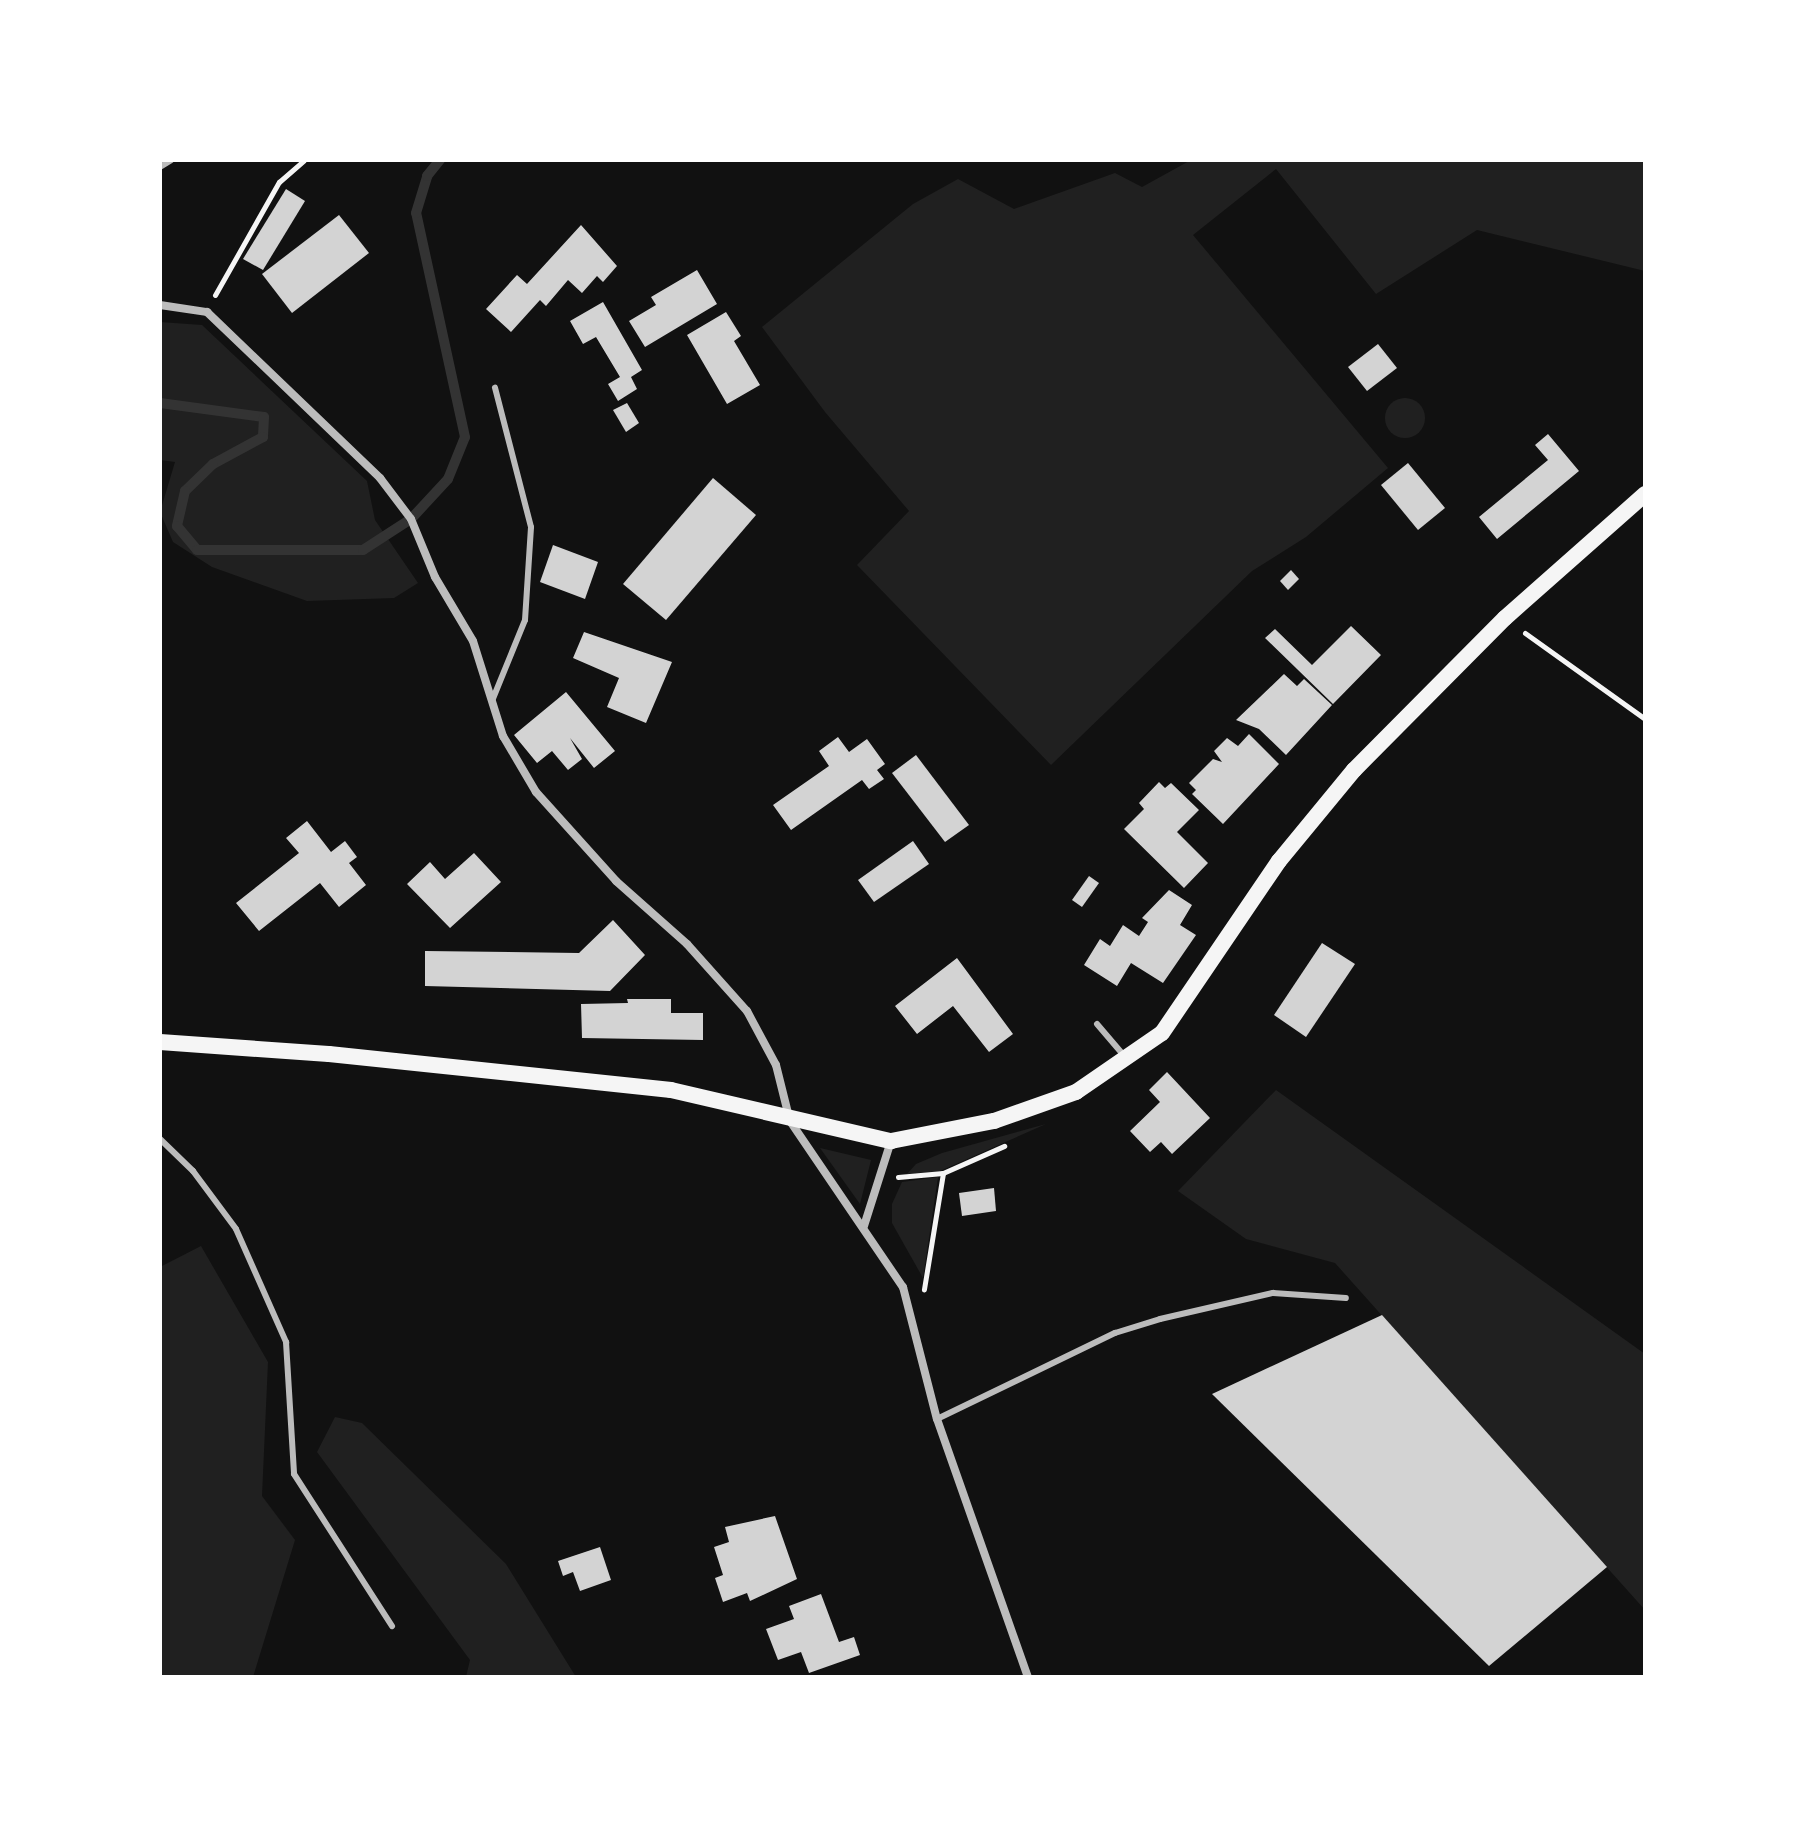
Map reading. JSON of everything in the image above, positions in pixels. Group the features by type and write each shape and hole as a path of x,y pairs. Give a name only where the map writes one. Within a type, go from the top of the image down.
{"main road":[{"path":"160,1042 329,1054 671,1090 790,1121 891,1141 994,1121 1076,1092 1128,1061 1162,1033 1279,861 1354,770 1505,618 1645,494"}],"street":[{"path":"160,305 207,312 380,478 411,519 435,577 473,641 503,736 536,792 616,881 687,944 747,1011 776,1065 790,1121 864,1226 913,1311 937,1419 1028,1677"},
{"path":"864,1226 891,1141"}],"lane":[{"path":"160,167 171,160"},
{"path":"492,701 525,620 531,527 495,388"},
{"path":"1097,1024 1128,1061"},
{"path":"160,1139 193,1171 236,1229 286,1342 294,1474 392,1626"},
{"path":"937,1419 1115,1333 1160,1319 1273,1293 1346,1298"}],"path":[{"path":"207,312 279,182 304,160"},
{"path":"1505,618 1645,719"},
{"path":"879,1178 943,1173 927,1283 913,1311"}],"shaded area":[{"path":"1191,160 1645,160 1645,271 1477,230 1376,294 1276,169 1193,235 1388,468 1306,537 1252,571 1051,765 857,565 909,511 825,412 762,327 913,204 958,179 1014,209 1115,173 1142,187"},
{"path":"160,322 202,325 367,481 375,520 418,583 394,598 307,601 212,567 173,542 160,512 175,462 160,460"},
{"path":"1405,398 1419,404 1425,418 1419,432 1405,438 1391,432 1385,418 1391,404"},
{"path":"1276,1090 1645,1354 1645,1610 1335,1263 1246,1239 1178,1191"},
{"path":"1046,1124 940,1171 907,1174 916,1164 942,1153"},
{"path":"820,1148 871,1160 860,1204"},
{"path":"938,1177 923,1278 892,1223 892,1204 902,1182"},
{"path":"201,1246 268,1362 262,1496 295,1540 253,1677 160,1677 160,1267"},
{"path":"335,1417 362,1423 506,1564 576,1677 466,1677 470,1660 317,1452"}],"building":[{"path":"286,189 305,201 263,270 243,259"},
{"path":"339,215 369,253 292,313 262,274"},
{"path":"581,225 617,266 603,282 597,276 582,293 568,280 546,306 540,300 511,332 486,309 517,275 527,284"},
{"path":"697,270 717,304 645,347 629,321 656,305 651,297"},
{"path":"603,302 642,370 631,377 637,389 618,401 608,384 620,377 596,337 583,344 570,321"},
{"path":"726,312 741,336 734,341 760,385 727,404 687,335"},
{"path":"1378,344 1397,368 1367,391 1348,367"},
{"path":"627,403 639,423 626,432 613,410"},
{"path":"1548,434 1579,471 1497,539 1479,517 1548,460 1535,445"},
{"path":"1408,463 1445,508 1418,530 1381,485"},
{"path":"713,478 756,515 666,620 623,584"},
{"path":"553,545 598,562 585,599 540,582"},
{"path":"1291,570 1299,579 1288,590 1280,581"},
{"path":"1351,626 1381,655 1333,704 1265,638 1275,629 1312,665"},
{"path":"584,632 672,662 646,723 607,707 619,678 573,658"},
{"path":"1284,674 1297,686 1304,679 1332,705 1286,755 1259,729 1236,720"},
{"path":"566,692 615,751 594,768 570,738 582,759 568,770 552,751 537,763 514,735"},
{"path":"1249,734 1279,764 1223,824 1192,794 1196,790 1189,783 1213,759 1222,762 1214,751 1227,738 1238,746"},
{"path":"838,737 849,752 867,739 885,764 877,770 884,779 869,789 862,780 791,830 773,805 829,766 819,751"},
{"path":"916,755 969,825 945,842 892,773"},
{"path":"1159,782 1165,788 1171,783 1199,810 1177,832 1208,863 1184,888 1124,829 1144,809 1139,803"},
{"path":"307,821 331,852 345,841 357,857 349,863 366,885 339,907 320,883 259,931 236,903 299,853 286,838"},
{"path":"913,841 929,864 874,902 858,880"},
{"path":"474,853 501,882 450,928 407,884 430,862 445,879"},
{"path":"1089,876 1099,883 1082,907 1072,900"},
{"path":"1169,890 1192,905 1180,925 1196,935 1163,983 1131,963 1117,986 1084,965 1100,939 1110,946 1123,925 1139,936 1148,922 1142,918"},
{"path":"613,920 645,955 610,991 425,986 425,951 579,953"},
{"path":"1322,943 1355,964 1306,1037 1274,1015"},
{"path":"957,958 1013,1034 989,1052 953,1006 917,1034 895,1006"},
{"path":"627,999 671,999 671,1013 703,1013 703,1040 582,1038 581,1004 628,1003"},
{"path":"1167,1072 1210,1118 1172,1154 1161,1142 1150,1152 1130,1131 1160,1102 1149,1090"},
{"path":"994,1188 996,1211 962,1216 959,1193"},
{"path":"1382,1315 1607,1567 1489,1666 1212,1394"},
{"path":"775,1516 797,1579 750,1601 747,1593 723,1602 715,1578 723,1575 714,1547 729,1542 725,1527"},
{"path":"600,1547 611,1580 580,1591 573,1572 563,1576 558,1561"},
{"path":"821,1594 839,1642 854,1637 860,1655 809,1673 801,1652 778,1660 766,1629 794,1619 789,1606"}],"waterway":[{"path":"160,403 264,417 263,437 213,464 185,491 177,526 197,550 363,550 411,519 448,479 465,437 416,213 427,176 440,160"}]}
